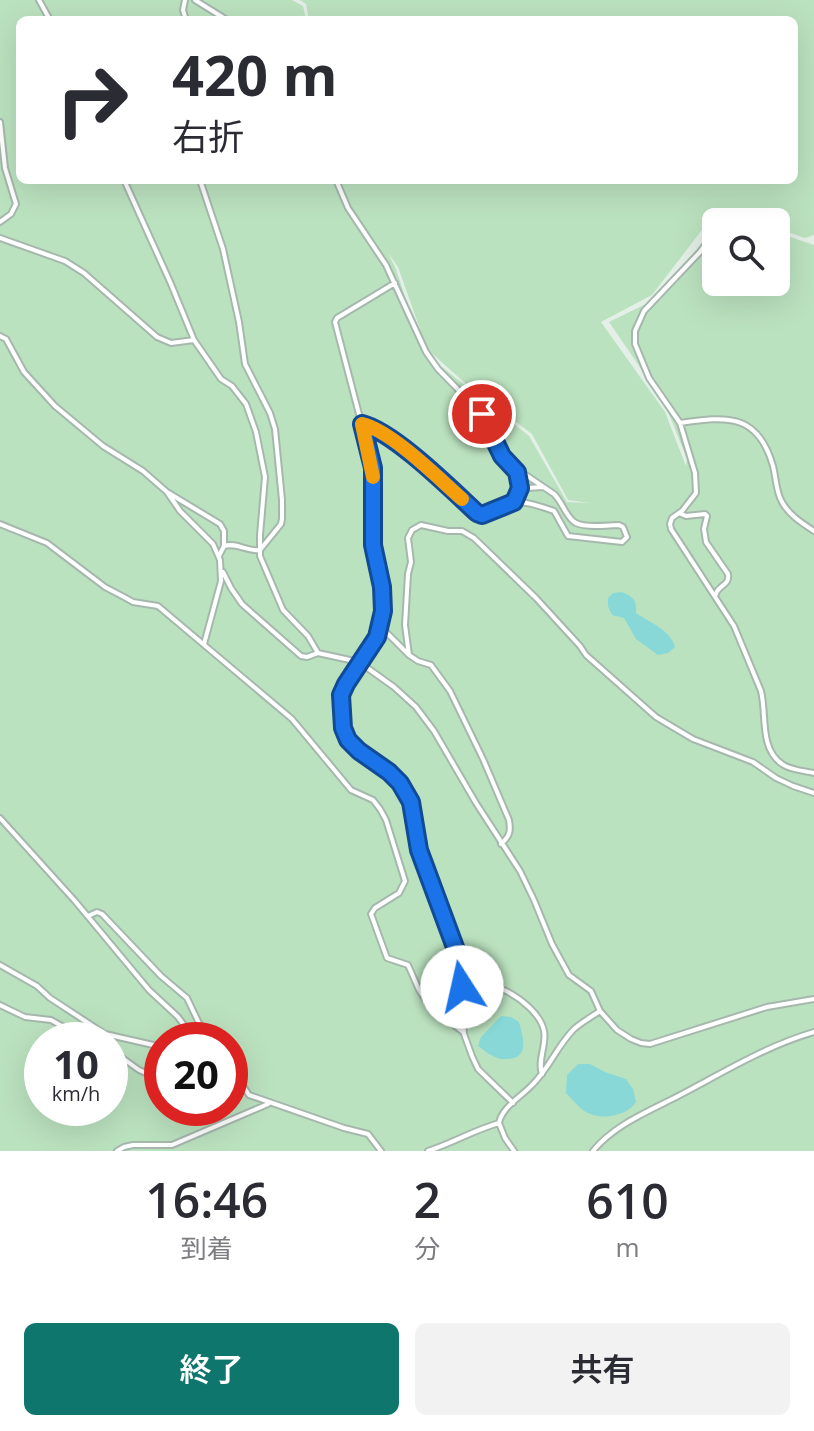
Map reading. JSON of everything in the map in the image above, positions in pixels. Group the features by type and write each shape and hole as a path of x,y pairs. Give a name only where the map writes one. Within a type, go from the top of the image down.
{"lane":[{"path":"195,0 221,16"},
{"path":"0,122 5,168 16,204 11,214 0,222"},
{"path":"126,184 194,340 221,379 232,386 246,404 256,432 265,477 260,556 283,610 308,636 318,653"},
{"path":"201,184 223,249 245,364 275,429 282,500 281,524 260,550 251,551 230,544 224,546"},
{"path":"338,184 348,208 386,265 426,352 438,369 482,414 502,456 560,500 579,525 619,525 627,537 618,542 572,537 565,532 554,511 514,502 489,513 477,513 395,441 362,424"},
{"path":"0,238 75,267 157,337 171,343 194,340"},
{"path":"702,249 644,311 635,331 635,344 649,378 680,423 695,473 696,493 672,518 671,529 734,626 761,691 765,735 771,750 782,764 814,773"},
{"path":"395,283 335,322 373,468 373,545 382,587 383,611 377,637 341,695 343,728 348,740 359,751 400,783 411,802 419,850 459,958 464,1034 478,1069 513,1103"},
{"path":"0,336 6,339 24,372 55,406 103,446 143,471 167,492 220,524 224,531 224,546 219,556"},
{"path":"680,423 727,419 754,430 772,464 780,499 788,511 814,531"},
{"path":"512,466 519,480 519,491 514,502"},
{"path":"519,491 543,487"},
{"path":"167,492 180,511 213,544 236,596 301,656 318,653 359,662 416,707 520,871 569,975 591,991 600,1011 617,1030 641,1043 650,1044 767,1007 814,999"},
{"path":"679,513 707,516 704,529 706,542 729,578 716,591 716,597"},
{"path":"0,524 47,543 105,587 133,602 158,606 292,719 351,790 373,800 390,830 405,881 399,893 375,908 371,914 372,921 387,958 408,965 429,1005 464,1034"},
{"path":"409,655 405,625 411,562 408,538 412,530 421,525 462,531 474,538 536,598 586,655 656,717 693,739 753,762 776,778 814,793"},
{"path":"204,644 222,569"},
{"path":"381,626 409,655 431,665 450,691 509,820 508,838 501,844"},
{"path":"0,818 149,990 182,1022"},
{"path":"88,916 97,912 102,914 187,998 198,1022"},
{"path":"459,958 487,984 508,992 539,1017 544,1030 542,1074"},
{"path":"0,965 37,986 105,1034 144,1043"},
{"path":"0,1005 25,1017 55,1022"},
{"path":"514,1151 499,1123 502,1113 542,1074 575,1028 600,1011"},
{"path":"593,1151 608,1134 626,1124 774,1045 814,1032"},
{"path":"248,1094 368,1134 381,1151"},
{"path":"117,1151 133,1145 172,1145 271,1103"},
{"path":"428,1151 499,1123"},
{"path":"439,1151 444,1146"}],"green space":[{"path":"0,0 292,0 303,6 305,16 16,16 16,184 798,184 798,16 308,16 306,4 300,0 814,0 814,235 805,238 790,233 790,208 702,208 702,230 652,295 601,322 665,412 686,466 687,459 665,404 609,322 654,300 702,243 702,296 790,296 790,237 814,245 814,1151 0,1151","holes":["388,253 398,267 427,349 465,383 532,434 568,500 590,503 567,502 529,436 423,352"]}],"water":[{"path":"622,592 634,600 636,613 659,627 673,641 675,647 668,653 658,655 636,639 624,618 612,615 608,598 613,593"},
{"path":"501,1016 519,1022 523,1046 520,1055 515,1058 499,1059 478,1046 481,1037"},
{"path":"578,1064 590,1064 626,1079 633,1089 636,1102 626,1111 613,1116 586,1112 566,1093 567,1075"}],"slow traffic":[{"path":"373,477 362,424 395,441 462,499"}],"route":[{"path":"462,987 459,958 419,850 411,802 389,772 348,740 341,717 341,695 377,637 383,611 382,587 373,545 373,468 362,424 395,441 482,515 514,502 520,488 517,472 502,456 482,414"}]}
